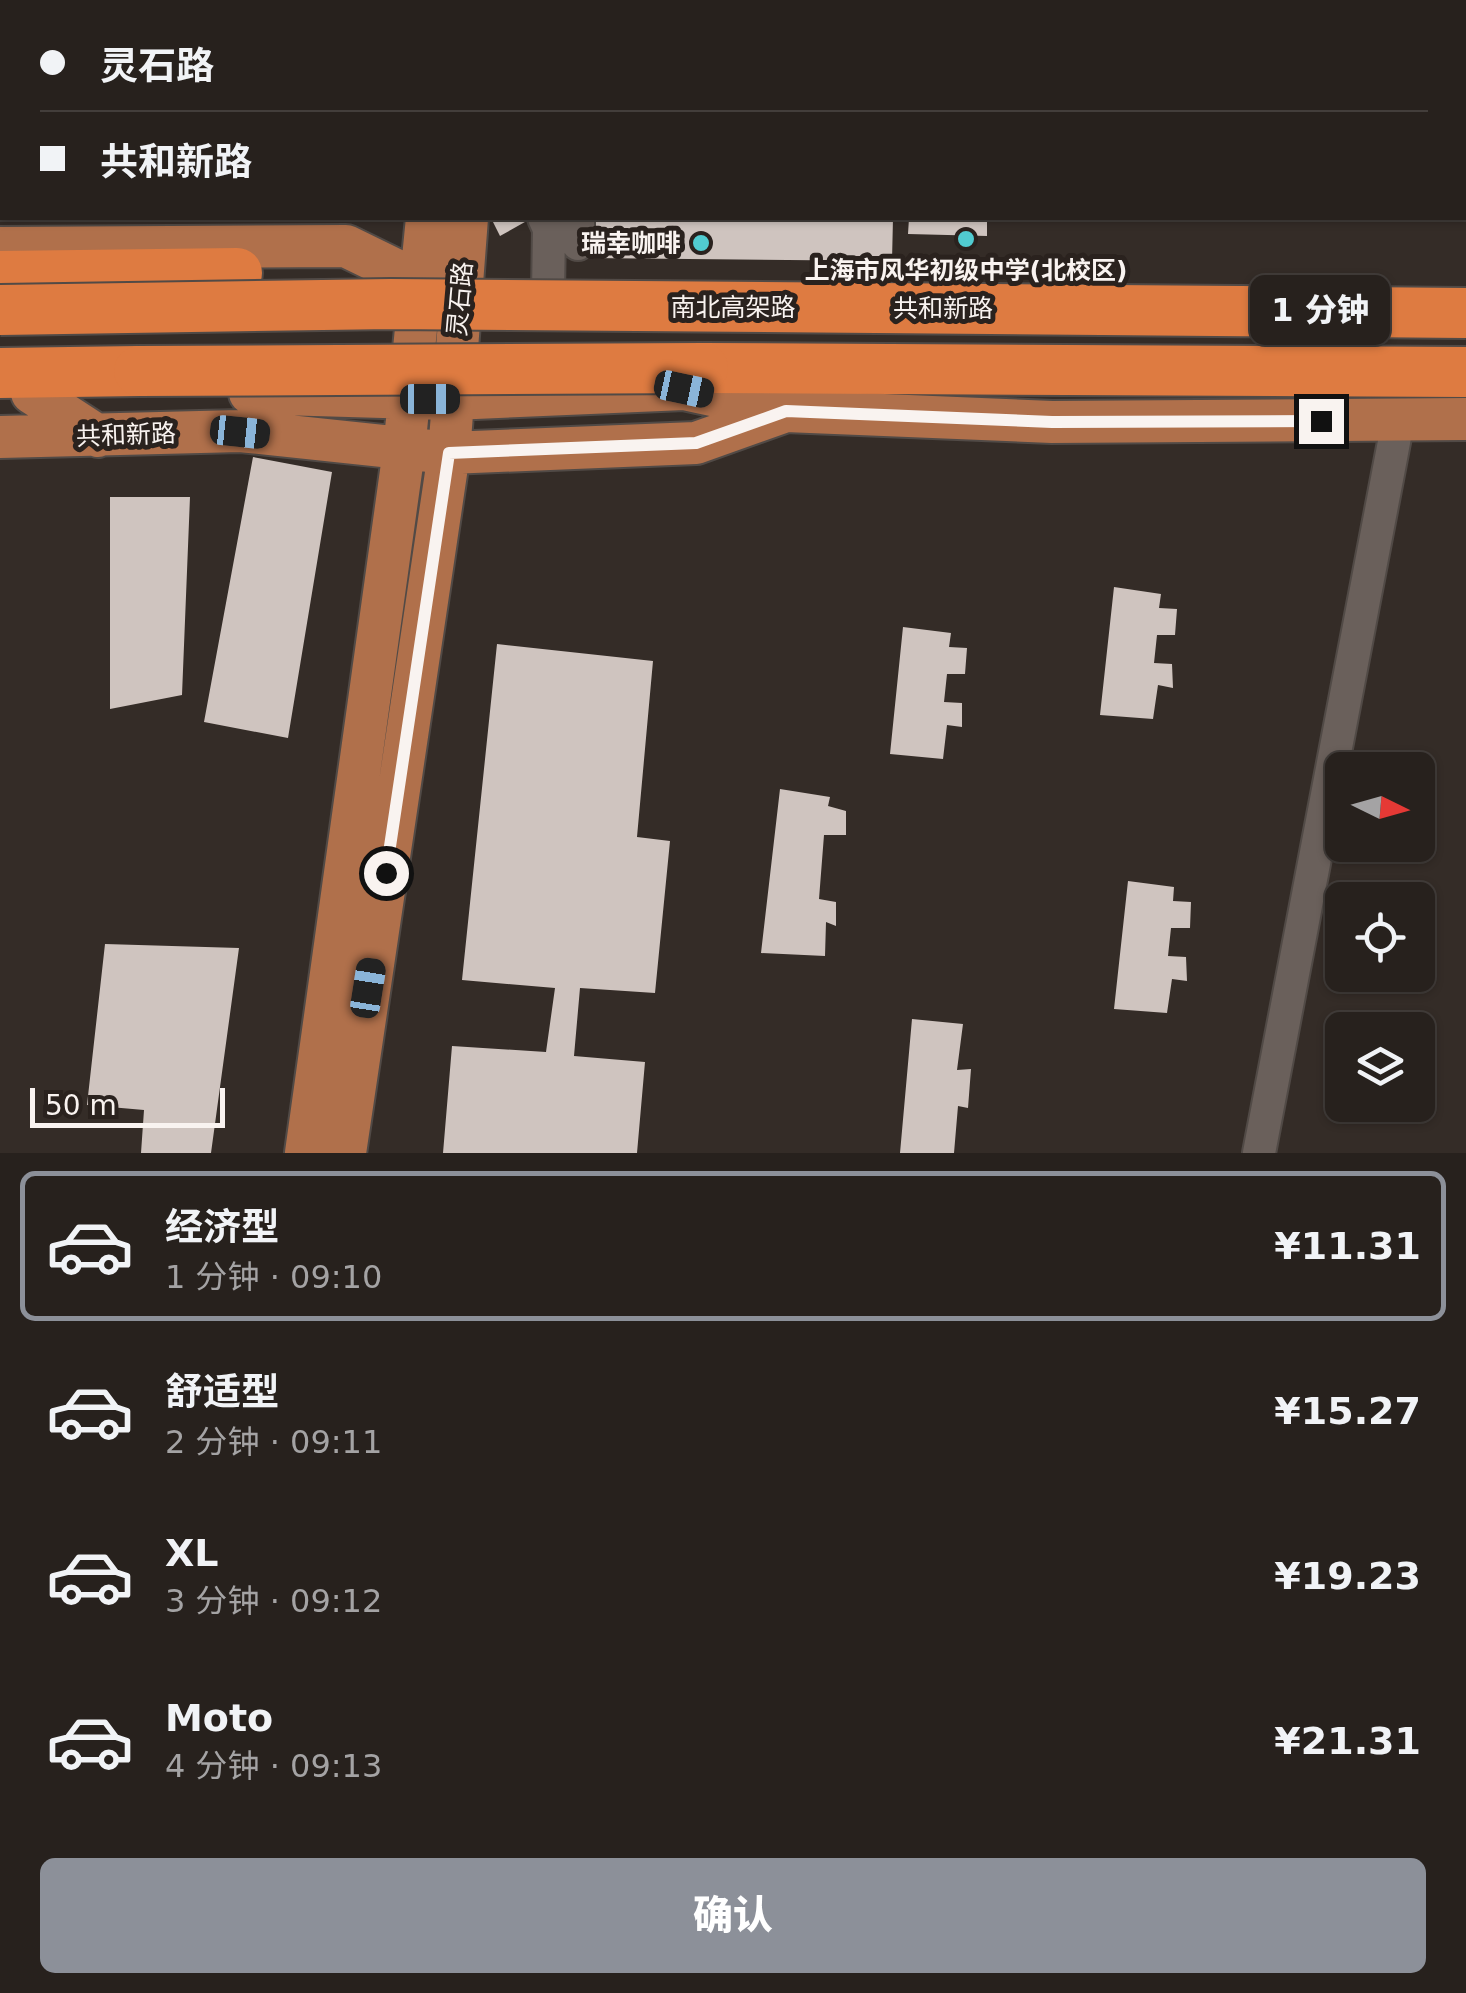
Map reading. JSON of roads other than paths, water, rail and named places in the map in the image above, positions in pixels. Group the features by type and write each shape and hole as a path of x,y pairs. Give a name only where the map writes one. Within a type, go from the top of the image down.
{"highway":[{"path":"0,276 237,273 484,282 699,307"},
{"name":"南北高架路","path":"0,310 391,304 1466,313"},
{"path":"11,386 646,368 1466,372"}],"main road":[{"name":"灵石路","path":"345,1153 449,453 452,399 441,283 427,220"},
{"name":"灵石路","path":"306,1153 409,399 441,283 466,220"},
{"name":"共和新路","path":"0,248 346,246 441,283 681,308 1466,303"},
{"name":"共和新路","path":"0,300 358,299 441,283"},
{"name":"共和新路","path":"11,386 409,399 684,389 786,411 1052,422 1466,419"},
{"path":"11,386 98,436"},
{"name":"共和新路","path":"0,437 240,432 449,453 696,443 786,411"}],"street":[{"path":"545,220 549,230 548,294"},
{"path":"1259,1153 1398,421"}],"place":[{"name":"上海市风华初级中学(北校区)","path":"966,239"},
{"name":"瑞幸咖啡","path":"701,243"}]}
